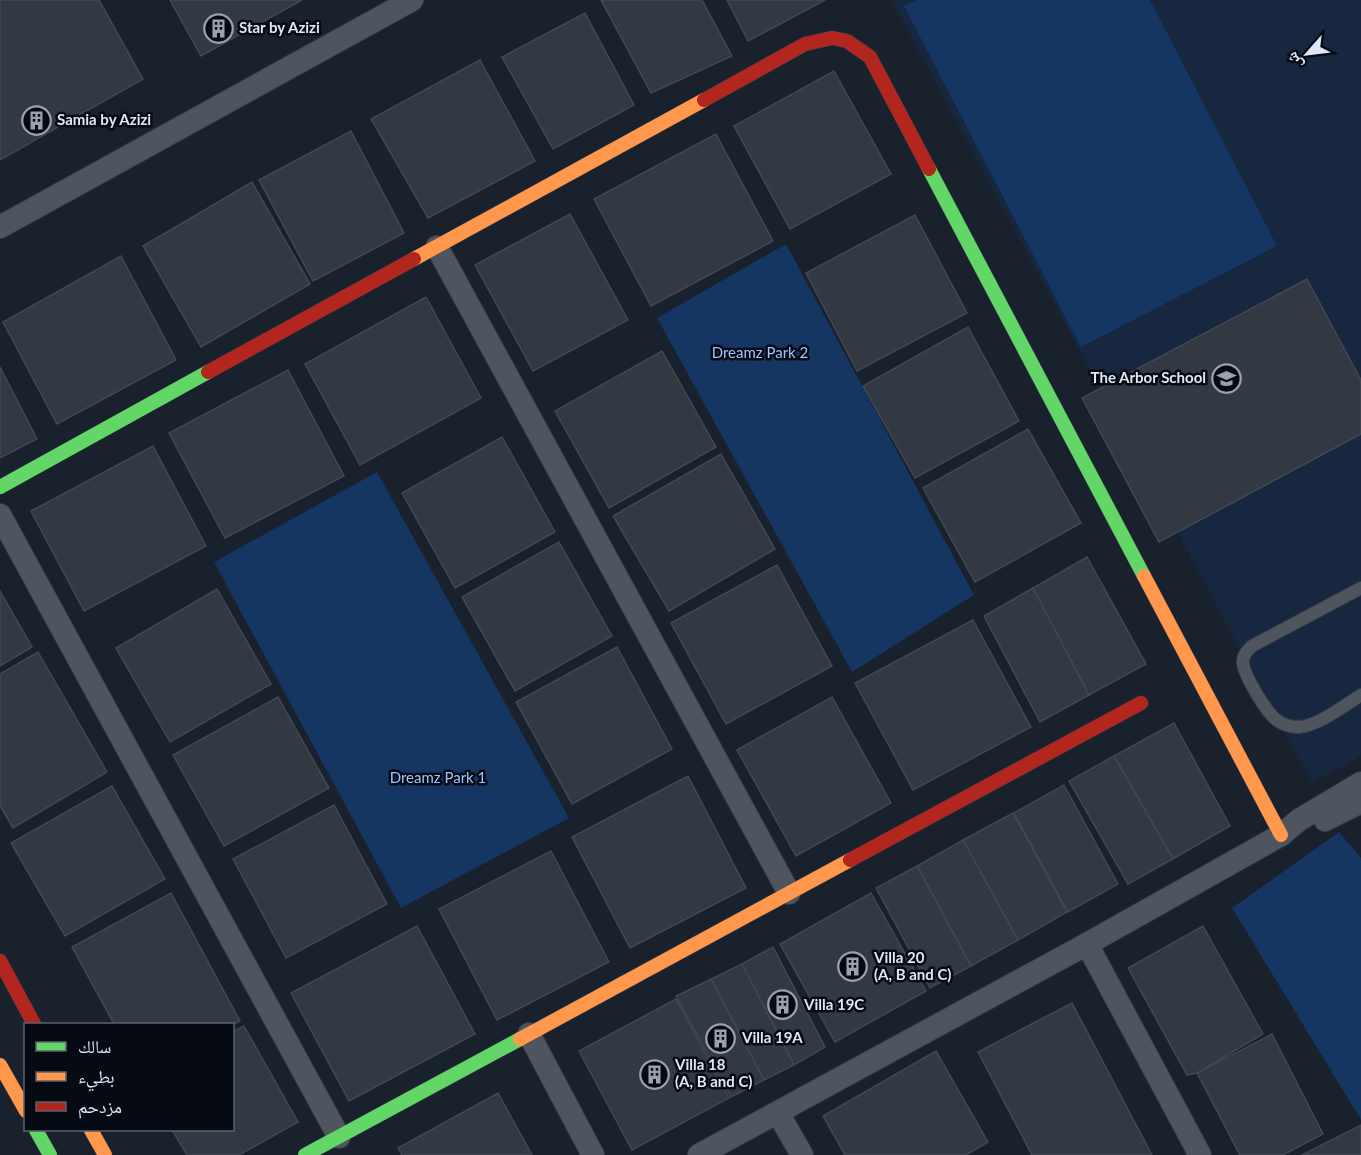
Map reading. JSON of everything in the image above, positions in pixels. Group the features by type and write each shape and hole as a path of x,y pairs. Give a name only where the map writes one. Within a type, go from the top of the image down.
{"street":[{"path":"0,227 412,0"},
{"path":"0,487 805,44 822,38 840,38 856,44 870,57 1281,835"},
{"path":"438,247 789,893"},
{"path":"0,515 339,1137"},
{"path":"305,1155 1141,703"},
{"path":"699,1155 1087,945 1281,835 1299,820 1361,783"},
{"path":"1281,835 1302,830 1361,802"},
{"path":"1087,945 1200,1155"},
{"path":"0,961 33,1023"},
{"path":"528,1034 593,1155"},
{"path":"0,1065 24,1107"},
{"path":"778,1113 802,1155"},
{"path":"37,1131 50,1155"},
{"path":"92,1131 105,1155"}],"lane":[{"path":"1361,588 1251,646 1243,659 1244,670 1270,714 1279,722 1290,726 1300,727 1312,724 1361,695"}],"shaded area":[{"name":"The Arbor School","path":"891,0 1361,0 1361,756 1312,783"}],"green space":[{"path":"917,0 1150,0 1277,246 1081,347 904,6"},
{"name":"Dreamz Park 2","path":"786,244 974,595 852,672 657,318"},
{"name":"Dreamz Park 1","path":"377,472 569,818 401,908 214,562"},
{"path":"1339,832 1361,858 1361,1120 1232,908"}],"building":[{"name":"Samia by Azizi","path":"0,0 99,0 143,79 0,160"},
{"name":"Star by Azizi","path":"170,0 302,0 201,56"},
{"path":"601,0 702,0 732,56 651,93"},
{"path":"727,0 825,0 748,41"},
{"path":"585,13 634,105 553,149 502,57"},
{"path":"480,60 535,161 428,218 371,119"},
{"path":"834,71 891,174 790,229 734,126"},
{"path":"351,131 404,233 313,281 259,180"},
{"path":"716,134 773,241 651,306 594,199"},
{"path":"252,182 310,284 201,347 143,246"},
{"path":"570,214 628,320 533,371 475,265"},
{"path":"915,215 967,313 857,371 806,273"},
{"path":"121,256 176,360 57,424 3,322"},
{"path":"1307,279 1361,380 1361,434 1159,542 1082,398"},
{"path":"426,297 481,398 360,465 305,364"},
{"path":"968,327 1019,421 915,478 863,386"},
{"path":"662,351 716,447 609,508 555,411"},
{"path":"0,367 37,439 0,458"},
{"path":"288,370 344,476 225,538 169,433"},
{"path":"1028,429 1081,523 975,582 923,488"},
{"path":"502,437 555,532 455,588 402,493"},
{"path":"153,446 206,546 84,611 31,511"},
{"path":"721,454 775,549 669,611 613,516"},
{"path":"559,542 612,636 515,691 462,597"},
{"path":"1087,557 1146,664 1089,695 1033,588"},
{"path":"777,565 832,666 726,724 671,623"},
{"path":"1033,588 1089,695 1040,722 984,616"},
{"path":"217,589 271,684 170,742 116,648"},
{"path":"0,591 32,647 0,666"},
{"path":"973,620 1031,727 913,790 855,683"},
{"path":"617,647 672,749 572,804 516,702"},
{"path":"38,652 107,772 13,828 0,806 0,674"},
{"path":"278,697 329,788 224,846 173,755"},
{"path":"832,697 891,803 796,856 737,750"},
{"path":"1174,723 1230,826 1173,859 1114,756"},
{"path":"1114,756 1173,859 1128,884 1069,781"},
{"path":"688,776 746,888 630,948 572,837"},
{"path":"1064,785 1118,884 1068,912 1014,813"},
{"path":"112,786 165,879 65,936 11,843"},
{"path":"334,805 387,904 286,958 233,859"},
{"path":"1013,813 1067,912 1018,940 963,840"},
{"path":"963,840 1018,940 971,966 917,866"},
{"path":"551,851 609,962 497,1020 439,909"},
{"path":"917,866 971,966 930,988 876,888"},
{"path":"171,893 240,1021 234,1024 113,1023 72,947"},
{"name":"Villa 20 (A, B and C)","path":"871,893 926,991 835,1042 780,944"},
{"path":"417,926 475,1034 349,1101 291,993"},
{"path":"1203,926 1263,1034 1197,1073 1187,1075 1128,968"},
{"name":"Villa 19C","path":"773,947 825,1047 794,1065 742,964"},
{"path":"742,964 794,1065 764,1080 711,979"},
{"name":"Villa 19A","path":"711,979 764,1080 731,1097 676,996"},
{"name":"Villa 18 (A, B and C)","path":"676,999 729,1098 632,1150 579,1051"},
{"path":"1072,1003 1152,1155 1032,1155 978,1052"},
{"path":"244,1026 298,1122 239,1155 187,1155 173,1131 234,1131 234,1031"},
{"path":"1272,1034 1323,1134 1283,1155 1240,1155 1197,1073"},
{"path":"936,1051 988,1142 966,1155 845,1155 823,1116"},
{"path":"498,1093 532,1155 402,1155 398,1148"},
{"path":"1361,1125 1361,1155 1302,1155"}],"traffic: fast":[{"path":"929,169 1144,576"},
{"path":"0,487 208,372"},
{"path":"305,1155 520,1039"},
{"path":"37,1131 50,1155"}],"traffic: slow":[{"path":"414,259 704,100"},
{"path":"1144,576 1281,835"},
{"path":"520,1039 850,860"},
{"path":"0,1065 24,1107"},
{"path":"92,1131 105,1155"}],"traffic: jam":[{"path":"704,100 805,44 832,38 847,41 870,57 929,169"},
{"path":"208,372 414,259"},
{"path":"850,860 1141,703"},
{"path":"0,961 33,1023"}],"place":[{"name":"Star by Azizi","path":"218,28"},
{"name":"Samia by Azizi","path":"36,120"},
{"name":"The Arbor School","path":"1227,378"},
{"name":"Villa 20 (A, B and C)","path":"853,967"},
{"name":"Villa 19C","path":"783,1005"},
{"name":"Villa 19A","path":"721,1038"},
{"name":"Villa 18 (A, B and C)","path":"654,1074"}]}
